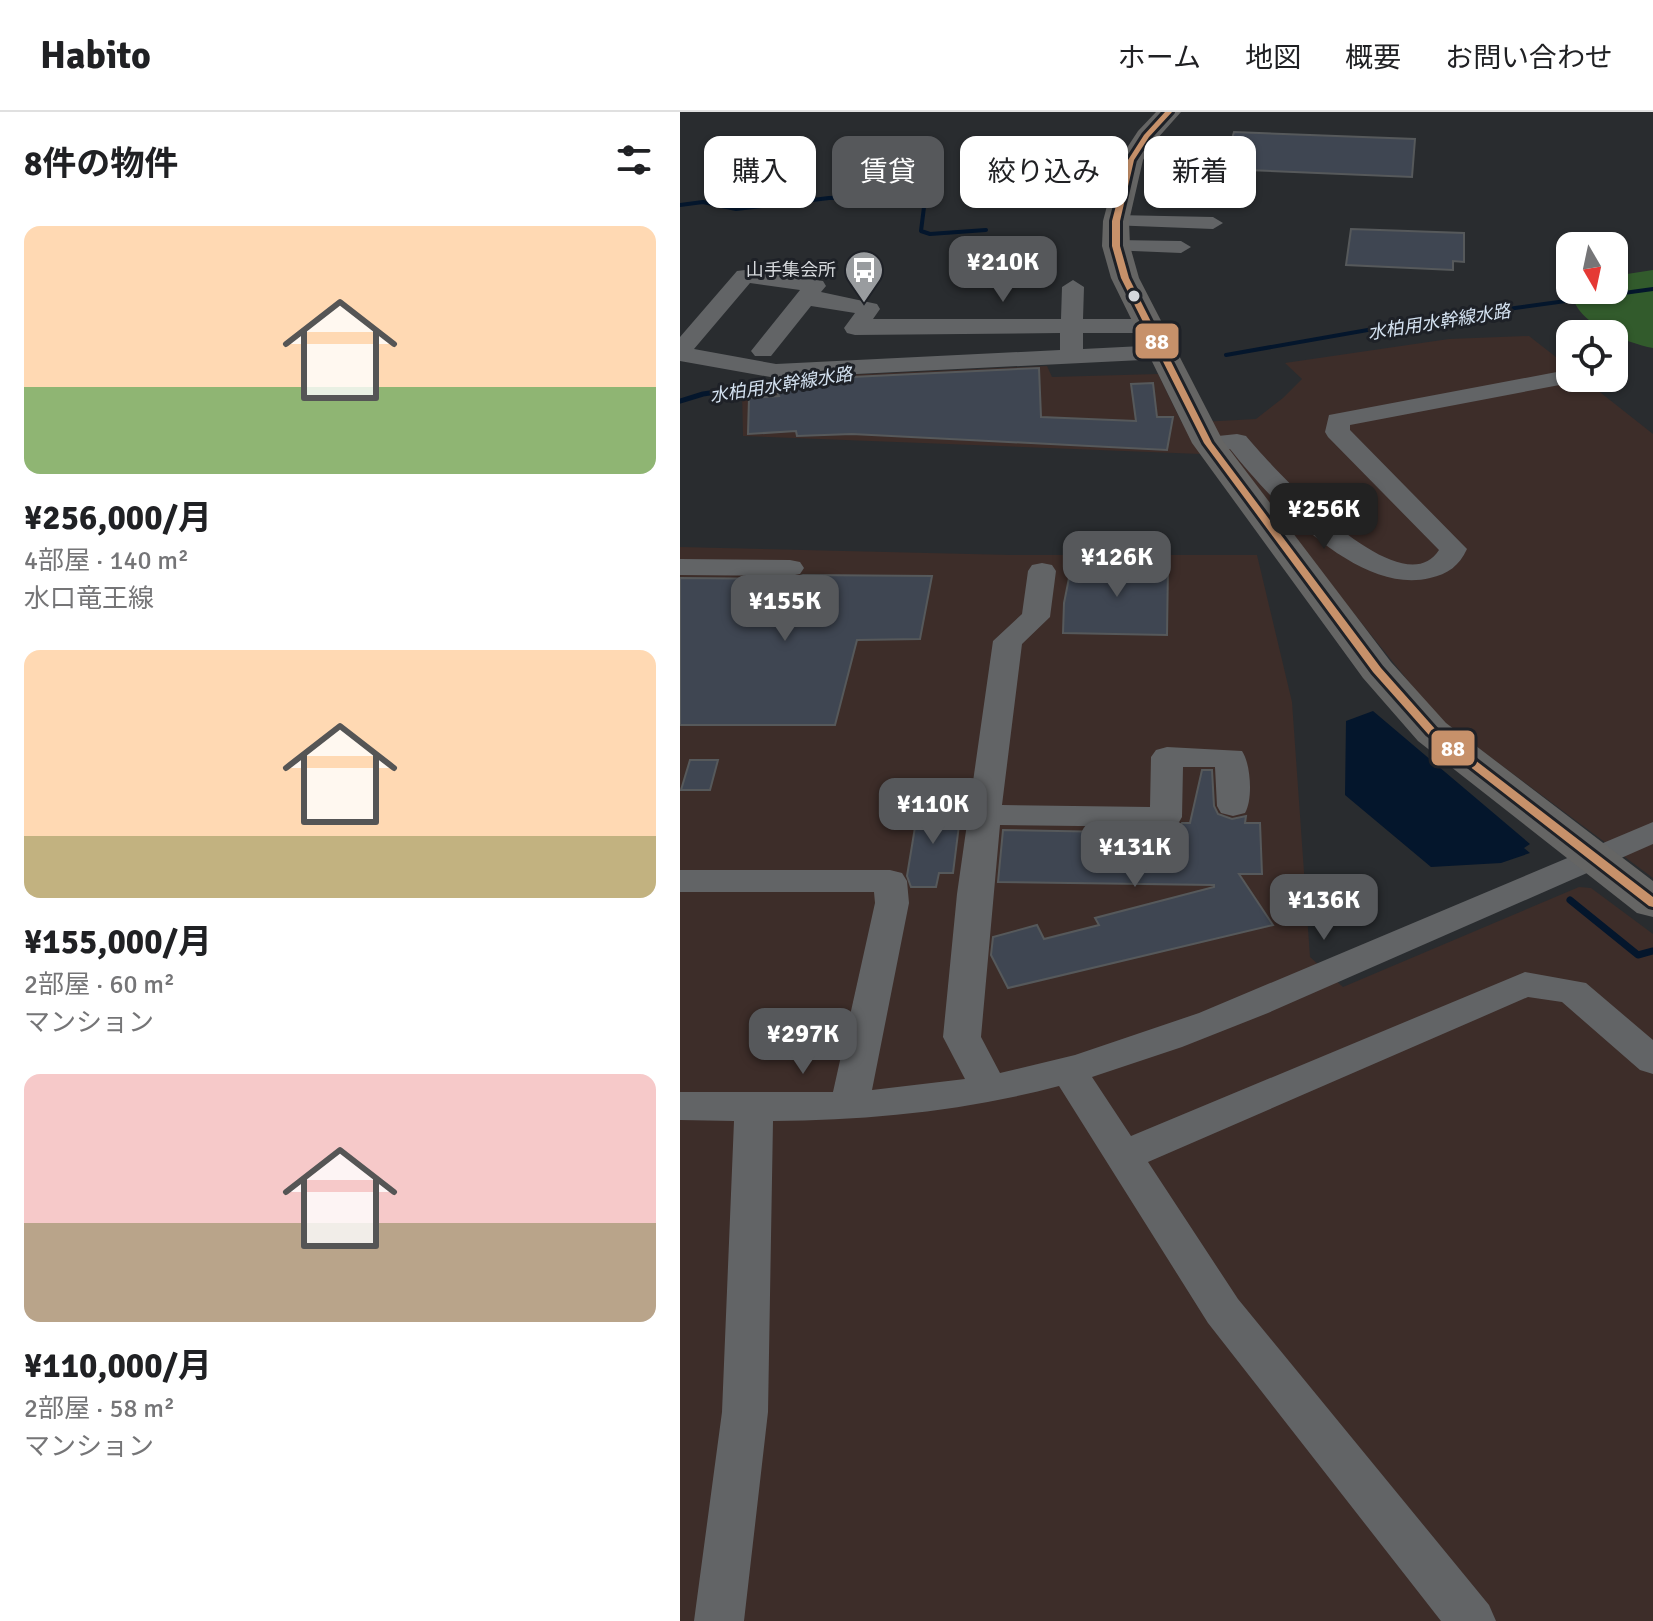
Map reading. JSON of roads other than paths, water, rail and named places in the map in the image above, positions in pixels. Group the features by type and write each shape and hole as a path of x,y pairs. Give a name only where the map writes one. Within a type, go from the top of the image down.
{"main road":[{"path":"1169,112 1146,136 1131,160 1116,233 1125,278 1208,443 1377,670 1432,732 1653,903"}],"street":[{"path":"1116,233 1213,223"},
{"path":"1116,233 1181,247"},
{"path":"684,348 745,276 815,286 763,351"},
{"path":"1070,358 1073,287"},
{"path":"684,348 836,354 869,309 806,299"},
{"path":"1005,361 1008,301"},
{"path":"943,363 955,303"},
{"path":"856,326 1072,327 1155,339"},
{"path":"878,357 895,328"},
{"path":"684,348 766,370 1070,358 1155,339"},
{"path":"1208,443 1237,441 1256,466 1336,536 1378,566 1397,572 1420,572 1438,567 1449,559 1453,549 1337,432 1338,420 1556,379"},
{"path":"680,567 790,568"},
{"path":"989,1089 962,1037 974,894 1008,641 1036,617 1042,571"},
{"path":"985,815 1166,817 1167,757 1231,758 1233,806"},
{"path":"680,1106 754,1108 853,1105 989,1089 1069,1072 1138,1052 1219,1020 1653,832"},
{"path":"680,881 890,881 892,903 852,1091 853,1105"},
{"path":"1121,1157 1525,984 1573,992 1653,1061"},
{"path":"1069,1072 1223,1311 1471,1621"},
{"path":"719,1621 745,1412 754,1108"}],"water":[{"path":"1373,711 1530,844 1524,848 1530,853 1501,863 1431,867 1345,795 1346,721"}],"waterway":[{"path":"680,205 703,202 736,209 829,198 918,195 925,199 921,231 930,234 986,230"},
{"name":"水柏用水幹線水路","path":"1226,355 1413,322 1653,289"},
{"name":"水柏用水幹線水路","path":"680,401 703,394 839,374"},
{"path":"1570,900 1638,955 1653,951"}],"place":[{"name":"山手集会所","path":"864,304"}]}
